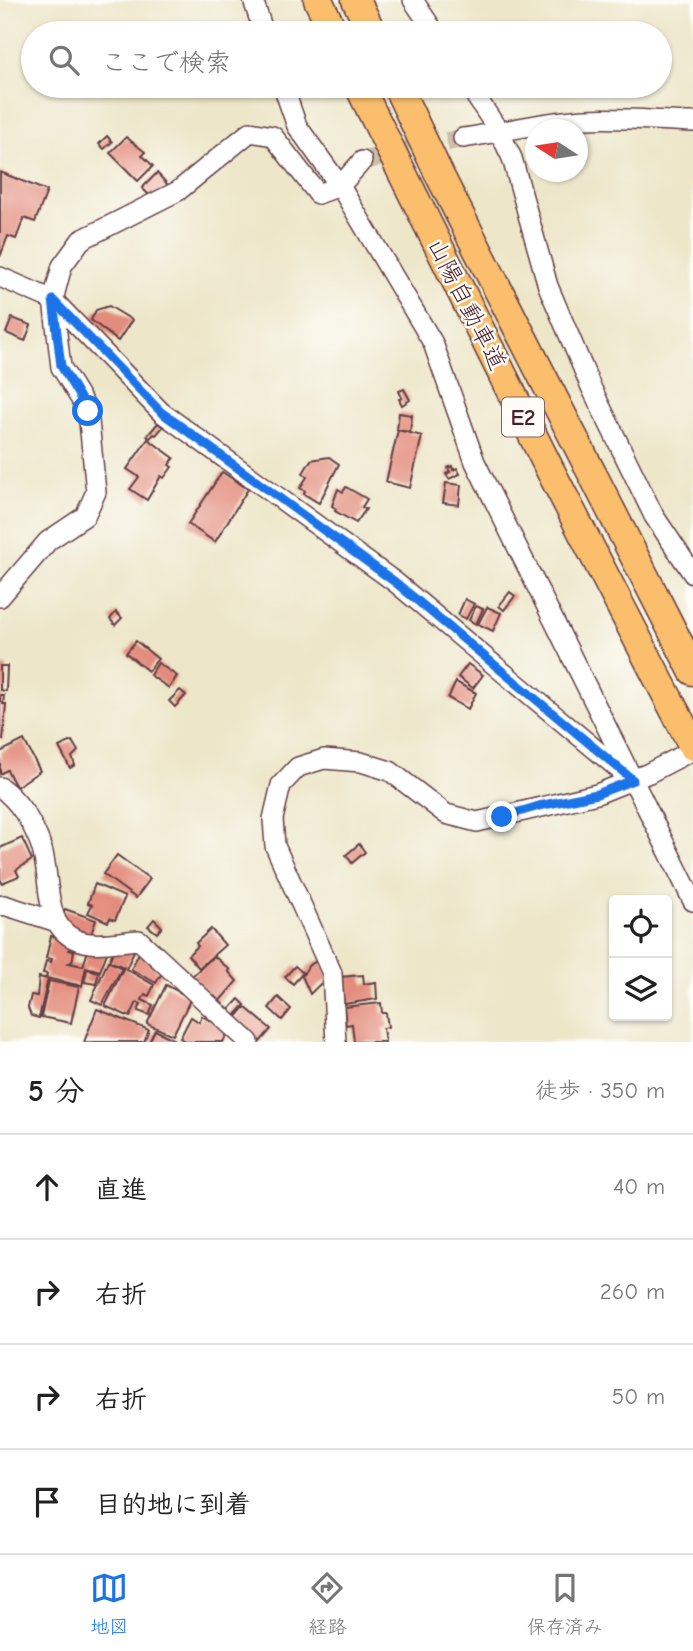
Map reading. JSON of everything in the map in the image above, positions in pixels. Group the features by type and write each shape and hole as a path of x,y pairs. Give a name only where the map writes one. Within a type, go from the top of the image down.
{"highway":[{"path":"318,0 328,21"},
{"path":"356,0 366,21"},
{"name":"山陽自動車道","path":"365,98 544,458 693,748"},
{"name":"山陽自動車道","path":"403,98 446,189 693,671"}],"street":[{"path":"253,0 260,21"},
{"path":"413,0 427,21"},
{"path":"287,98 297,126 340,186 433,343 475,462 641,776 693,901"},
{"path":"477,98 500,133 512,158 548,286 591,387 654,516 693,574"},
{"path":"463,138 586,119 693,122"},
{"path":"0,597 48,541 85,516 96,492 88,411 61,366 53,300 62,266 81,240 178,191 250,132 273,136 318,194 340,186 362,161"},
{"path":"0,277 53,300 161,412 395,582 641,776"},
{"path":"335,1042 332,973 275,846 273,819 281,785 298,767 324,759 361,762 390,771 446,814 477,822 597,794 641,776 693,748"},
{"path":"0,787 15,798 41,844 54,921"},
{"path":"0,906 54,921 68,935 90,943 139,940 249,1042"}],"building":[{"path":"107,136 112,142 104,149 99,144"},
{"path":"126,137 145,152 142,155 153,166 138,181 110,153"},
{"path":"0,172 47,191 35,222 24,218 16,239 8,236 0,257"},
{"path":"157,173 168,185 153,199 142,188"},
{"path":"109,306 132,320 118,341 91,320 96,310"},
{"path":"12,318 31,325 25,341 6,333"},
{"path":"404,389 410,400 402,405 399,391"},
{"path":"399,413 412,415 410,432 397,430"},
{"path":"158,423 163,427 156,435 150,438 147,436"},
{"path":"398,430 422,436 410,488 386,482"},
{"path":"148,439 174,458 169,465 172,467 164,478 161,476 147,500 130,489 139,477 127,469"},
{"path":"329,457 339,464 319,503 304,494 305,491 300,488 307,477 303,473 311,460"},
{"path":"452,466 453,470 457,468 460,474 449,479 446,474"},
{"path":"222,472 248,489 215,542 188,524"},
{"path":"446,483 461,485 459,505 443,503"},
{"path":"346,487 367,499 362,507 366,509 356,523 335,511 332,506 338,489 343,492"},
{"path":"510,592 515,596 504,610 499,606"},
{"path":"465,599 474,604 466,619 458,615"},
{"path":"476,606 483,609 476,624 469,620"},
{"path":"487,607 501,613 493,631 478,624"},
{"path":"116,612 122,618 115,625 110,619"},
{"path":"136,641 158,659 148,671 126,653"},
{"path":"158,663 177,676 169,688 150,675"},
{"path":"468,664 483,675 473,688 458,677"},
{"path":"0,666 7,666 6,691 0,690"},
{"path":"456,682 476,693 468,709 448,698"},
{"path":"180,690 186,695 175,707 169,701"},
{"path":"0,695 4,695 3,704 6,704 3,740 0,739"},
{"path":"24,740 40,771 16,787 7,770 0,774 0,752"},
{"path":"72,741 78,751 72,757 75,765 70,768 59,747"},
{"path":"22,838 32,860 16,870 19,876 2,883 0,848"},
{"path":"359,844 365,852 352,863 346,855"},
{"path":"117,855 150,879 136,898 103,874"},
{"path":"95,884 125,897 115,920 110,918 108,922 88,913 92,905 88,903"},
{"path":"65,909 96,920 91,934 68,926 62,916"},
{"path":"154,919 162,927 157,933 148,926"},
{"path":"211,929 225,945 199,968 188,955"},
{"path":"51,936 71,944 69,950 74,951 72,962 69,963 83,966 89,948 107,953 100,971 86,967 82,986 46,978 47,974 43,973 46,961 51,962 52,959 46,958"},
{"path":"117,943 134,951 126,969 154,985 149,996 145,994 142,1000 153,1005 149,1015 138,1011 141,1004 137,1002 130,1017 105,1006 124,967 109,961"},
{"path":"140,951 158,964 155,969 162,973 156,983 131,969"},
{"path":"214,956 230,970 228,971 237,981 217,1004 192,976"},
{"path":"321,959 329,979 310,994 302,976 309,965"},
{"path":"108,961 122,968 102,1005 91,1000"},
{"path":"295,966 303,973 293,984 285,977"},
{"path":"87,969 99,972 96,984 84,982"},
{"path":"363,975 364,984 376,982 377,999 344,1004 340,977"},
{"path":"39,977 48,979 39,1018 31,1016 28,1008 31,995 37,996"},
{"path":"49,981 79,987 71,1023 41,1017"},
{"path":"166,985 191,998 173,1035 147,1024"},
{"path":"278,997 291,1009 282,1020 269,1008"},
{"path":"239,999 245,1005 233,1018 227,1012"},
{"path":"381,1003 388,1027 383,1028 385,1042 354,1042 352,1024 346,1025 344,1007"},
{"path":"245,1007 271,1029 260,1042 234,1020"},
{"path":"97,1009 149,1030 144,1042 84,1042"},
{"path":"202,1016 229,1031 223,1042 186,1042 180,1038 191,1017 199,1022"},
{"path":"155,1030 179,1042 149,1042"}],"tunnel":[{"path":"362,161 463,138"}],"route":[{"path":"88,411 61,366 53,300 161,412 395,582 633,780 597,794 502,817"}]}
